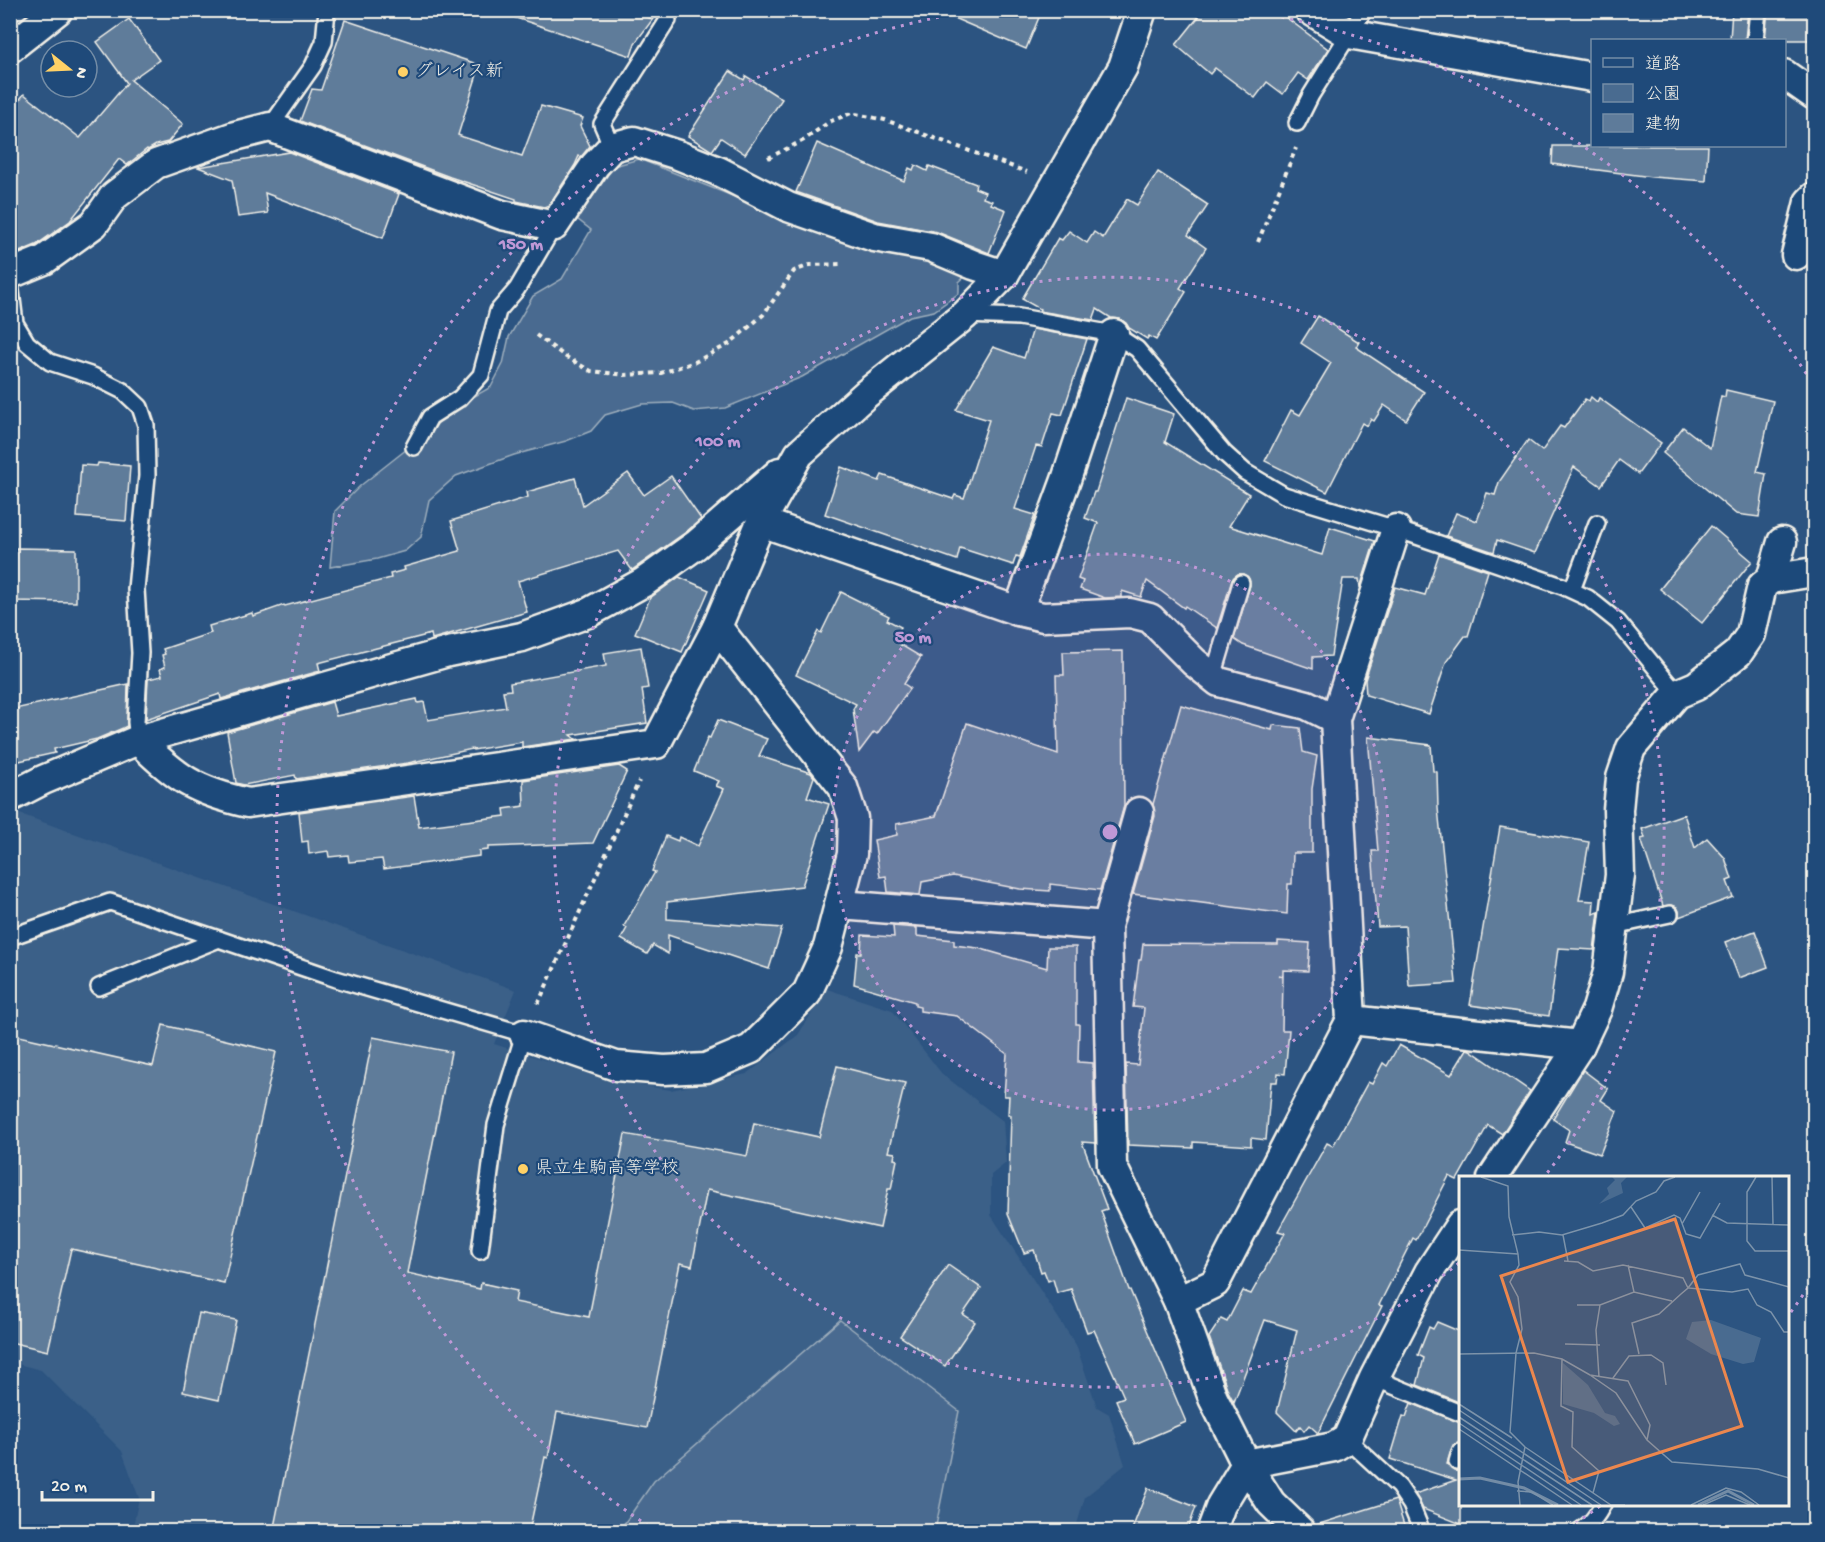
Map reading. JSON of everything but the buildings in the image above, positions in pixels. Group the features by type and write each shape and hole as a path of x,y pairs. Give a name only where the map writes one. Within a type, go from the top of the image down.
{"street":[{"path":"10,48 58,10"},
{"path":"10,797 138,740 448,652 522,637 588,614 645,582 696,545 866,394 965,315 1004,275 1124,67 1142,10"},
{"path":"1310,10 1591,77"},
{"path":"1786,75 1815,95"},
{"path":"10,274 44,260 94,224 114,196 156,164 235,136 270,127 502,215 554,226 595,165 612,147 634,141 678,155 788,207 874,237 931,247 974,266 1004,275"},
{"path":"1796,255 1809,202 1815,197"},
{"path":"1018,611 1066,480 1114,334"},
{"path":"138,740 164,766 196,787 221,797 248,803 656,744 717,627 760,522 799,454"},
{"path":"760,522 1018,611 1042,617 1130,613 1150,618 1194,662 1219,682 1307,705 1335,719"},
{"path":"1178,1301 1215,1283 1351,1020 1335,719 1396,529"},
{"path":"1771,579 1782,542"},
{"path":"1493,1176 1580,1045 1597,1009 1608,972 1614,926 1620,875 1618,810 1621,778 1631,748 1677,694 1696,686 1738,653 1751,634 1762,586 1771,579 1815,572"},
{"path":"524,1034 616,1066 664,1070 706,1068 751,1049 807,993 828,947 840,905 852,854 854,818 843,787 717,627"},
{"path":"1139,812 1107,926 1112,1166 1178,1301 1213,1398 1246,1464 1271,1503 1301,1532"},
{"path":"840,905 1107,926"},
{"path":"1351,1020 1580,1045"},
{"path":"1211,1532 1221,1505 1246,1464 1334,1447 1347,1439 1374,1378 1430,1272 1459,1228"}],"lane":[{"path":"270,127 313,66 324,42 327,10"},
{"path":"612,147 602,124 668,20 665,10"},
{"path":"1755,39 1758,10"},
{"path":"1297,123 1311,95 1356,22"},
{"path":"414,447 430,417 460,398 481,375 498,311 518,289 554,226"},
{"path":"10,283 15,323 27,343 50,362 93,376 123,391 140,407 146,425 147,476 136,589 140,653 136,722 138,740"},
{"path":"965,315 1019,317 1114,334 1137,348 1224,453 1245,472 1284,495 1396,529 1572,590 1588,598 1618,622 1677,694"},
{"path":"1572,590 1597,524"},
{"path":"1213,677 1241,583"},
{"path":"10,937 110,902 336,979 524,1034 496,1125 480,1251"},
{"path":"1614,926 1670,914"},
{"path":"99,987 219,939"},
{"path":"1374,1378 1459,1412"},
{"path":"1347,1439 1399,1486 1411,1505 1422,1532"},
{"path":"1578,1532 1590,1524 1599,1514 1602,1506"}],"path":[{"path":"730,178 851,113 885,120 1055,183"},
{"path":"1258,242 1297,144 1297,123"},
{"path":"536,335 566,357 591,371 625,375 661,373 695,362 729,344 763,315 794,270 810,265 847,264"},
{"path":"524,1034 656,744"}],"shaded area":[{"name":"県立生駒高等学校","path":"20,814 516,990 494,1044 613,1081 671,1090 747,1074 798,1035 827,989 892,1010 942,1074 1003,1121 1006,1163 991,1175 991,1215 1076,1345 1097,1407 1109,1414 1125,1465 1085,1497 1075,1531 935,1531 959,1411 840,1320 654,1481 619,1531 529,1531 545,1457 548,1458 552,1436 548,1435 548,1432 487,1419 463,1531 434,1531 447,1466 414,1460 399,1531 390,1531 391,1523 376,1521 374,1531 355,1531 451,1052 390,1042 390,1039 373,1035 273,1531 132,1531 139,1498 122,1451 41,1370 10,1362 11,1342 48,1350 115,1058 11,1034 10,821","holes":["163,1025 276,1052 224,1283 109,1257","837,1066 905,1083 895,1126 857,1116 861,1099 831,1091","754,1123 895,1153 894,1159 897,1160 891,1188 882,1189 876,1216 882,1218 880,1227 739,1197","626,1133 684,1147 685,1145 703,1148 687,1227 699,1230 692,1266 680,1263 647,1429 628,1426 628,1422 588,1415 588,1418 570,1414","947,1266 980,1288 963,1314 974,1323 945,1366 900,1335","427,1277 456,1284 456,1289 482,1294 476,1324 506,1331 513,1301 576,1315 571,1344 582,1347 578,1365 567,1362 555,1419 491,1407 503,1350 472,1343 466,1371 403,1358 403,1355 391,1353 405,1284 416,1286 418,1282 426,1284","481,1284 517,1291 515,1301 512,1301 505,1329 477,1323 483,1293 479,1292","199,1313 235,1321 219,1399 183,1392","474,1345 502,1351 496,1379 467,1373","400,1362 426,1366 423,1388 411,1386 410,1389 396,1387","432,1368 442,1370 436,1395 426,1393","396,1388 459,1400 453,1431 390,1417","430,1432 453,1436 448,1462 425,1458"]}],"green space":[{"path":"639,159 786,217 972,270 959,282 959,293 934,311 910,316 802,377 725,408 694,411 673,403 642,404 605,415 591,431 566,441 514,455 456,476 429,500 421,537 405,551 377,559 330,567 335,511 360,486 407,449 418,451 445,413 491,387 503,364 509,337 533,296 562,279 591,230 577,219 614,166"},
{"path":"840,1320 959,1411 935,1531 619,1531 654,1481"}],"place":[{"name":"グレイス新","path":"403,72"},
{"name":"県立生駒高等学校","path":"523,1169"}]}
